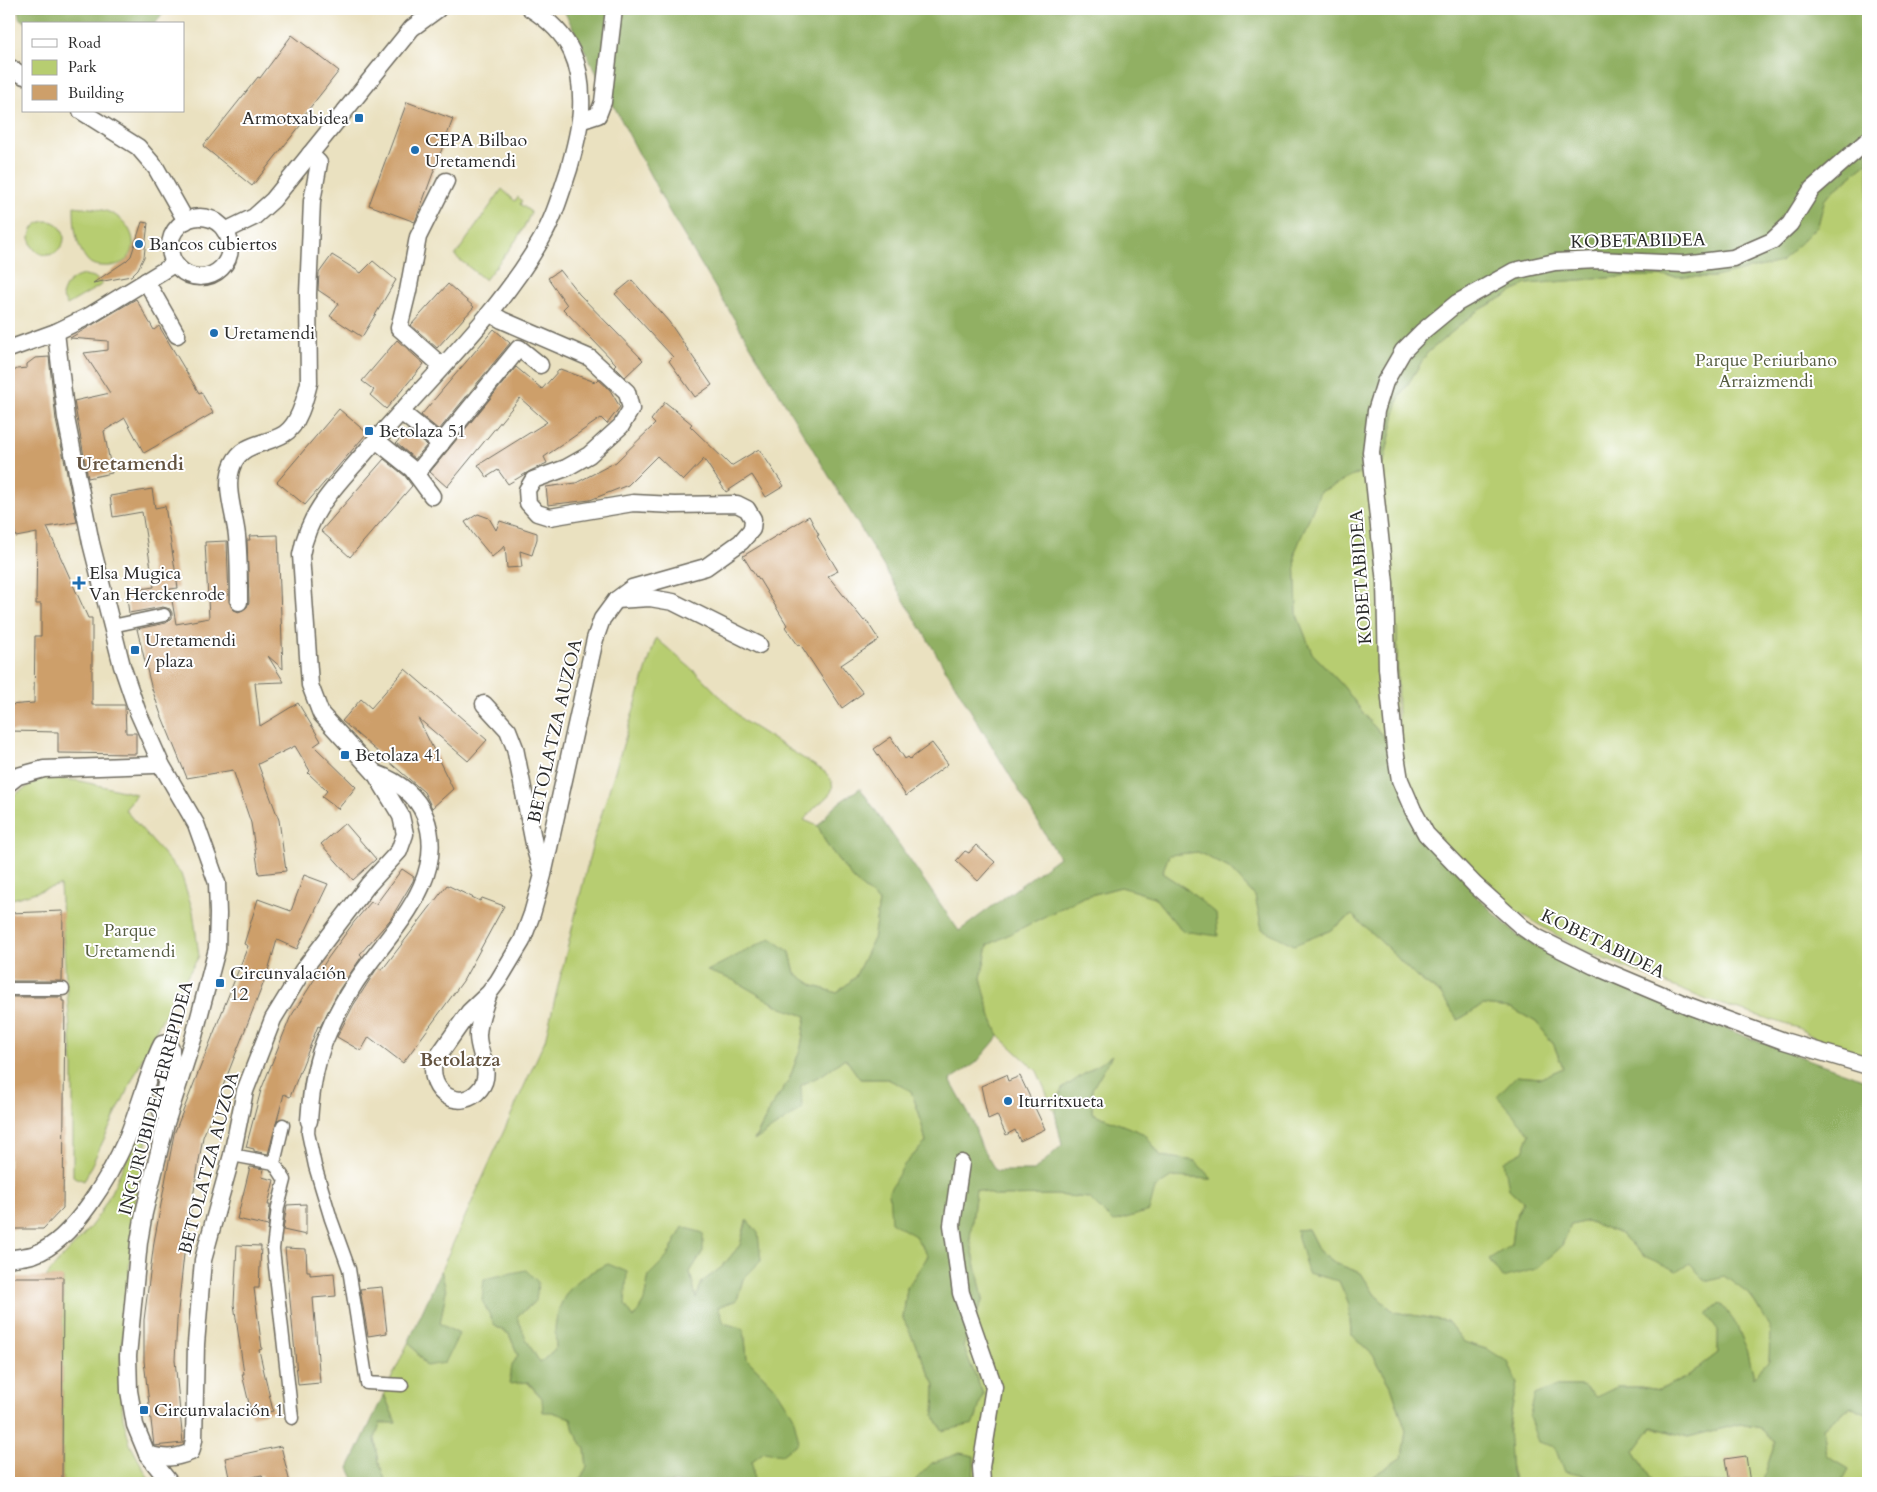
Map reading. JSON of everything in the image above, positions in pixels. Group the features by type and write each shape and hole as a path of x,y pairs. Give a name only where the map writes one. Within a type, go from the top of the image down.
{"street":[{"path":"225,232 254,217 273,200 412,28 438,9"},
{"path":"490,313 542,239 560,199 580,121 582,97 579,72 572,51 558,30 547,19 531,9"},
{"path":"580,121 598,115 603,102 614,9"},
{"path":"9,66 22,75"},
{"path":"83,112 138,147 156,168 186,221"},
{"name":"KOBETABIDEA","path":"1868,140 1812,189 1790,224 1772,241 1733,258 1684,264 1598,260 1555,262 1514,271 1458,303 1422,331 1403,351 1385,382 1376,411 1371,452 1385,583 1387,668 1395,749 1400,780 1426,834 1475,885 1522,928 1538,938 1594,966 1689,1006 1784,1041 1868,1066"},
{"path":"239,602 237,535 232,516 230,484 232,466 241,452 253,444 284,434 294,424 306,396 309,383 308,294 312,201 319,163 310,154"},
{"path":"442,366 399,328 418,237 446,181"},
{"path":"195,218 206,218 215,222 225,232 230,247 228,257 224,266 216,272 196,277 187,274 174,264 170,251 170,242 173,234 186,221 195,218"},
{"path":"9,349 56,332 89,316 174,264"},
{"path":"146,281 177,335"},
{"name":"BETOLATZA AUZOA","path":"147,1454 162,1458 176,1458 191,1452 194,1440 196,1344 203,1260 232,1155 246,1091 273,1019 303,970 368,885 399,851 405,834 401,816 375,773 321,714 310,685 301,555 304,537 324,500 490,313 590,358 627,392 631,409 621,426 590,455 566,468 533,480 527,490 528,503 537,513 550,517 633,503 674,505 737,504 747,509 753,519 752,530 740,542 706,567 632,588 616,600 602,618 595,639 543,875 532,914 522,940 509,964 489,993"},
{"name":"INGURUBIDEA ERREPIDEA","path":"56,332 66,418 91,542 122,666 137,710 161,764 196,824 216,883 218,914 217,949 194,1036 166,1123 144,1213 139,1242 128,1356 129,1391 134,1425 147,1454 170,1483"},
{"path":"416,474 518,348 540,365"},
{"path":"401,412 441,444"},
{"path":"376,440 412,469 432,496"},
{"path":"616,600 650,598 673,602 758,645"},
{"path":"112,626 164,615"},
{"name":"BETOLATZA AUZOA","path":"484,704 508,730 515,748 535,849 543,875"},
{"path":"9,784 18,776 44,769 161,764"},
{"name":"BETOLATZA AUZOA","path":"309,1121 312,1087 327,1033 356,982 411,906 424,877 430,857 432,840 428,825 417,801 405,788 391,778 375,773"},
{"path":"9,989 63,989"},
{"path":"489,993 478,1032 479,1048 486,1070 485,1082 480,1090 472,1096 462,1099 444,1095 437,1089 433,1081 432,1070 434,1062 469,1012 489,993"},
{"path":"9,1259 36,1254 55,1242 68,1232 89,1206 126,1139 160,1048 162,1044 167,1044 171,1050 171,1056 151,1156 150,1170 153,1182"},
{"path":"309,1121 308,1133 315,1166 349,1269 367,1383 402,1385"},
{"path":"274,1164 283,1125"},
{"path":"232,1155 274,1164 285,1180 278,1207 273,1249 292,1418"},
{"path":"961,1163 952,1225 961,1293 994,1386 981,1467 982,1483"}],"green space":[{"path":"19,9 166,9 156,22 25,22 19,18"},
{"path":"563,9 1868,9 1868,162 1825,198 1818,225 1781,262 1714,277 1633,276 1527,284 1476,312 1427,353 1398,400 1384,461 1320,492 1295,552 1297,615 1312,653 1343,686 1370,722 1395,749 1400,780 1477,897 1518,936 1590,975 1752,1039 1868,1081 1868,1414 1851,1406 1823,1428 1827,1456 1849,1469 1841,1483 1762,1483 1775,1442 1760,1428 1740,1424 1688,1437 1652,1427 1634,1451 1654,1483 1602,1483 1589,1477 1564,1472 1555,1447 1538,1442 1529,1417 1535,1395 1557,1386 1583,1386 1596,1397 1617,1387 1641,1387 1659,1390 1685,1378 1718,1353 1718,1330 1706,1314 1720,1303 1734,1321 1747,1349 1754,1377 1769,1361 1770,1328 1751,1296 1724,1276 1705,1281 1690,1263 1677,1271 1644,1256 1621,1234 1587,1221 1571,1225 1561,1247 1536,1269 1502,1278 1489,1259 1511,1245 1514,1221 1523,1202 1509,1189 1504,1161 1523,1151 1530,1134 1497,1096 1516,1076 1541,1078 1563,1068 1553,1043 1536,1022 1511,1008 1483,1005 1458,1020 1440,993 1416,977 1352,915 1329,931 1294,945 1262,929 1255,896 1229,868 1198,852 1169,855 1162,873 1188,890 1216,914 1218,936 1182,931 1154,897 1121,887 1083,897 988,945 981,978 991,1017 999,1036 976,1063 950,1080 973,1122 981,1146 996,1171 1034,1171 1062,1145 1055,1113 1062,1089 1112,1055 1092,1089 1092,1113 1145,1134 1161,1156 1195,1161 1212,1179 1172,1177 1155,1188 1149,1211 1113,1222 1089,1198 1056,1195 996,1196 976,1189 970,1238 983,1299 963,1346 983,1394 974,1424 942,1431 934,1415 935,1385 903,1318 907,1288 928,1256 915,1236 891,1222 889,1191 904,1165 926,1142 911,1091 888,1079 860,1079 845,1058 822,1075 801,1085 802,1109 754,1141 773,1104 789,1080 801,1047 806,1016 782,1008 733,980 707,971 771,938 790,952 795,973 814,986 837,993 855,977 873,940 879,902 853,879 827,845 818,826 833,807 860,788 959,931 1059,857 669,211"},
{"name":"Parque Periurbano Arraizmendi","path":"1868,162 1868,1059 1820,1041 1798,1028 1707,1000 1582,950 1519,913 1486,880 1426,834 1395,749 1370,722 1343,686 1312,653 1297,615 1295,551 1320,492 1384,461 1398,400 1427,353 1476,312 1527,284 1633,276 1714,277 1818,225 1825,198","holes":["1397,627 1398,735 1395,746"]},
{"path":"502,189 515,201 518,197 522,201 520,204 531,212 517,239 485,280 455,256"},
{"path":"74,206 107,211 121,220 128,228 132,237 131,255 125,261 115,265 95,265 88,261 78,242"},
{"path":"47,221 59,226 64,238 59,250 47,255 35,250 30,238 35,226"},
{"path":"84,275 94,277 103,284 67,305 62,296 65,288 72,280"},
{"path":"656,638 701,677 744,721 825,772 832,783 832,791 804,820 818,826 827,845 853,879 879,902 873,940 855,977 837,993 814,986 795,973 790,952 740,956 708,971 733,980 782,1008 806,1016 801,1047 789,1080 773,1104 754,1140 800,1085 822,1075 845,1058 860,1079 888,1079 911,1091 926,1142 904,1165 915,1236 928,1256 907,1288 903,1318 935,1385 934,1415 983,1394 963,1346 983,1299 970,1238 976,1189 996,1196 1056,1195 1089,1198 1113,1222 1155,1188 1172,1177 1211,1179 1195,1161 1161,1156 1144,1134 1092,1113 1092,1089 1111,1057 1062,1089 1055,1113 1037,1071 999,1036 991,1017 981,978 988,945 1083,897 1121,887 1154,897 1182,931 1188,890 1162,873 1169,855 1198,852 1229,868 1255,896 1262,928 1329,931 1352,915 1416,977 1440,993 1458,1020 1483,1005 1511,1008 1536,1022 1553,1043 1563,1068 1541,1078 1516,1076 1530,1134 1509,1189 1523,1202 1514,1221 1511,1245 1561,1247 1571,1225 1587,1221 1621,1234 1644,1256 1690,1263 1724,1275 1751,1296 1771,1328 1769,1361 1754,1377 1738,1329 1719,1303 1718,1353 1685,1378 1659,1390 1641,1387 1617,1387 1596,1398 1583,1386 1557,1386 1555,1447 1564,1471 1589,1477 1602,1483 1516,1483 1509,1459 1508,1446 1510,1421 1517,1383 1489,1350 1464,1342 1447,1321 1394,1312 1375,1295 1361,1273 1334,1263 1319,1251 1308,1229 1296,1230 1339,1281 1349,1304 1351,1334 1373,1355 1391,1386 1406,1430 1402,1457 1368,1480 1367,1483 973,1483 974,1456 932,1463 912,1483 754,1483 752,1461 764,1452 792,1415 777,1390 747,1359 744,1330 723,1323 718,1306 737,1300 743,1279 761,1261 746,1221 740,1245 722,1267 702,1282 696,1299 690,1272 703,1251 683,1228 667,1257 649,1275 644,1301 634,1318 625,1305 556,1321 556,1348 540,1363 526,1339 517,1316 536,1301 495,1326 509,1334 518,1355 512,1366 542,1398 552,1412 571,1418 574,1431 585,1449 587,1467 578,1483 386,1483 379,1462 375,1439 380,1422 396,1423 384,1394 409,1341 426,1366 459,1334 440,1324 446,1291 441,1270 545,1040 593,842"},
{"name":"Parque Uretamendi","path":"44,777 80,781 136,794 125,810 181,874 193,911 199,956 156,1030 84,1181 73,1176 73,1067 60,885 9,900 9,798"},
{"path":"152,1097 155,1098 136,1197 120,1368 123,1417 130,1444 151,1483 62,1483 63,1278 46,1277 87,1231 100,1213 121,1171"},
{"path":"747,1220 758,1233 761,1261 743,1279 737,1300 718,1307 724,1323 744,1329 747,1359 777,1390 793,1415 799,1442 782,1455 764,1452 752,1461 754,1483 578,1483 587,1467 585,1449 574,1431 571,1418 552,1412 543,1412 542,1398 528,1382 509,1384 512,1366 518,1355 509,1334 495,1326 482,1300 484,1279 526,1270 538,1282 536,1301 517,1316 526,1339 540,1363 556,1348 555,1327 563,1300 574,1285 589,1273 608,1264 627,1272 625,1305 634,1318 644,1301 649,1275 667,1257 683,1227 703,1233 703,1251 690,1272 696,1298 702,1282 722,1267 740,1245"},
{"path":"1308,1229 1319,1251 1334,1263 1361,1273 1375,1295 1394,1312 1447,1321 1464,1342 1489,1350 1508,1362 1517,1383 1508,1427 1511,1472 1516,1483 1367,1483 1367,1480 1402,1457 1406,1430 1391,1386 1373,1355 1351,1334 1349,1304 1339,1281 1308,1273 1296,1230"},
{"path":"441,1270 446,1291 440,1324 459,1334 445,1363 426,1366 409,1341"},
{"path":"384,1394 396,1423 380,1423 375,1439 379,1462 386,1483 356,1483 349,1468"},
{"path":"1851,1406 1868,1414 1868,1483 1841,1483 1849,1469 1827,1456 1823,1428"},
{"path":"1740,1424 1760,1428 1775,1442 1762,1483 1654,1483 1634,1451 1652,1427 1688,1437"},
{"path":"960,1453 974,1456 973,1483 912,1483 932,1463"}],"building":[{"path":"292,35 339,71 305,114 308,116 252,186 203,146 258,77 260,78"},
{"name":"CEPA Bilbao Uretamendi","path":"407,102 453,119 415,222 369,205"},
{"name":"Bancos cubiertos","path":"142,222 148,223 144,257 138,269 131,276 93,283 131,256"},
{"path":"332,255 361,273 373,261 396,280 362,337 330,316 339,304 318,290 319,273"},
{"path":"560,270 579,294 643,360 625,377 614,366 616,364 563,309 567,305 548,278"},
{"path":"632,280 669,322 712,385 695,397 669,361 673,357 615,294"},
{"path":"448,284 474,307 437,348 411,325"},
{"path":"136,299 154,330 159,326 213,413 144,453 125,418 104,431 112,473 88,478 74,401 110,393 84,353 108,350 108,341 70,338"},
{"path":"494,329 510,343 439,430 421,415"},
{"path":"397,340 424,364 386,409 370,395 374,390 362,381"},
{"path":"49,357 56,420 77,522 47,527 88,618 92,618 92,705 125,705 126,733 136,733 136,754 58,753 58,732 9,731 9,705 34,703 35,636 41,636 41,604 36,604 37,533 16,537 9,500 9,374 17,369 27,368 27,364 35,358"},
{"path":"516,367 542,389 560,369 595,382 598,379 610,390 620,407 607,424 601,418 544,457 547,463 508,484 498,470 487,477 478,465 547,422 520,398 447,487 430,472"},
{"path":"665,402 692,424 690,426 731,466 759,449 784,486 766,497 752,475 726,492 704,459 683,481 657,456 628,485 590,500 548,505 546,487 576,483 616,462 655,424 651,420"},
{"path":"339,409 367,433 305,505 277,482"},
{"path":"408,430 427,445 415,459 396,443"},
{"path":"384,459 405,476 412,486 350,557 321,531"},
{"path":"152,489 155,508 165,506 178,588 170,589 176,624 209,618 205,542 227,541 229,602 234,610 239,612 247,607 249,602 247,540 250,540 249,536 278,535 283,669 268,656 284,682 255,683 260,726 298,703 321,741 314,746 356,787 338,809 322,797 327,791 308,773 310,771 295,746 258,764 279,820 286,871 259,874 251,823 233,770 187,778 160,712 151,686 137,629 166,623 172,618 172,613 170,609 163,607 129,613 126,591 154,587 142,512 113,517 110,496"},
{"path":"478,514 489,518 496,530 500,521 537,533 532,555 520,551 522,567 507,568 505,546 492,557 465,522"},
{"path":"809,516 819,535 817,536 838,571 828,576 864,621 866,620 879,640 841,665 863,693 842,708 800,644 798,645 785,627 787,625 743,556"},
{"path":"405,669 487,740 468,761 418,718 453,789 432,808 424,792 342,721 361,699 371,708"},
{"path":"891,737 905,759 908,757 910,759 932,743 948,764 906,796 874,749"},
{"path":"345,823 376,859 353,880 321,844"},
{"path":"976,845 995,862 978,881 956,861 965,851 969,853"},
{"path":"402,869 414,877 413,881 390,920 360,954 362,956 339,990 320,1027 318,1026 290,1097 284,1094 268,1154 246,1147 261,1090 290,1018 328,958 354,922 371,902 376,904"},
{"path":"304,875 328,884 297,949 277,940 267,974 203,1137 185,1245 177,1320 175,1360 183,1443 154,1446 144,1361 144,1320 154,1242 174,1134 248,946 244,944 258,899 291,911"},
{"path":"447,885 480,901 482,898 504,906 463,981 403,1063 369,1037 361,1051 337,1037 353,1006 376,970 378,968 382,970"},
{"path":"63,911 62,981 9,981 9,913"},
{"path":"9,997 62,997 62,1001 65,1001 63,1208 43,1229 9,1229"},
{"name":"Iturritxueta","path":"1006,1075 1008,1081 1020,1076 1045,1129 1020,1141 1015,1130 1006,1135 997,1115 988,1119 981,1086"},
{"path":"250,1167 264,1169 262,1177 274,1180 268,1205 270,1205 268,1226 237,1219"},
{"path":"306,1204 306,1235 283,1230 287,1205"},
{"path":"237,1245 261,1246 259,1288 254,1288 262,1349 259,1350 273,1411 252,1416 242,1374 244,1374 234,1304"},
{"path":"285,1248 306,1249 307,1271 310,1271 310,1275 334,1273 336,1296 313,1298 320,1383 298,1385"},
{"path":"9,1277 63,1277 62,1483 9,1483"},
{"path":"382,1287 387,1333 368,1336 360,1289"},
{"path":"281,1446 290,1483 264,1483 262,1475 230,1482 225,1458"},
{"path":"1746,1456 1750,1483 1729,1483 1725,1459"}],"place":[{"name":"Armotxabidea","path":"359,118"},
{"name":"CEPA Bilbao Uretamendi","path":"415,150"},
{"name":"Bancos cubiertos","path":"139,244"},
{"name":"Uretamendi","path":"214,333"},
{"name":"Betolaza 51","path":"369,431"},
{"name":"Elsa Mugica Van Herckenrode","path":"79,583"},
{"name":"Uretamendi / plaza","path":"135,650"},
{"name":"Betolaza 41","path":"345,755"},
{"name":"Circunvalación 12","path":"220,983"},
{"name":"Iturritxueta","path":"1008,1101"},
{"name":"Circunvalación 1","path":"144,1410"}],"district":[{"name":"Uretamendi","path":"130,463"},
{"name":"Betolatza","path":"460,1060"}]}
